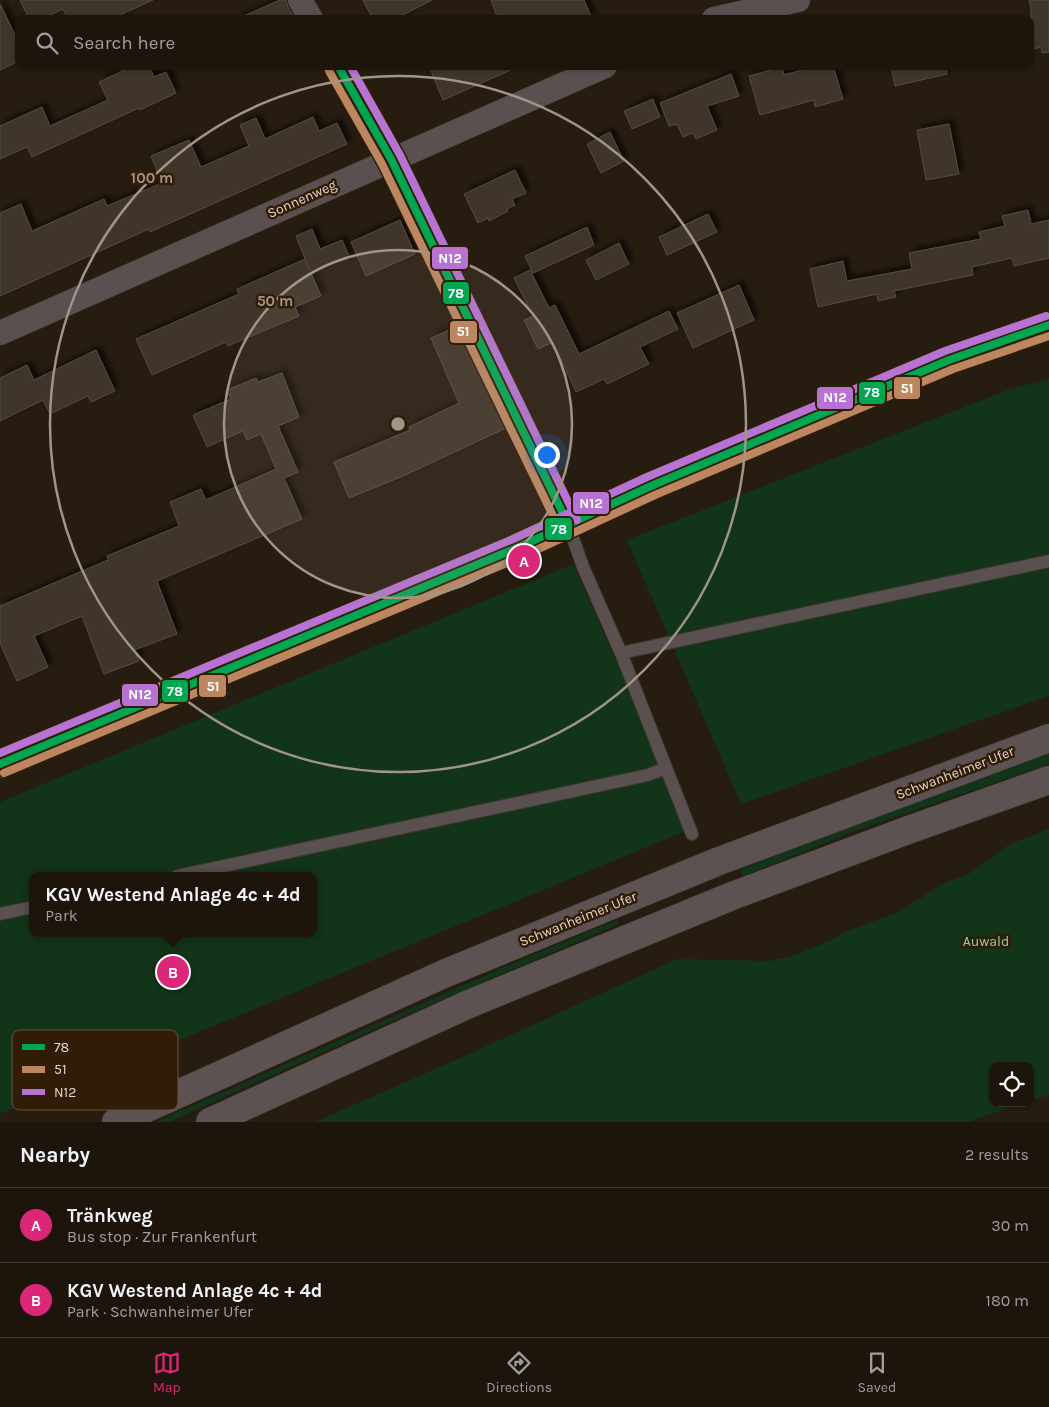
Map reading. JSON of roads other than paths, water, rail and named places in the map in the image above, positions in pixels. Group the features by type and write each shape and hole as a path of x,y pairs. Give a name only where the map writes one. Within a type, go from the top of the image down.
{"main road":[{"path":"0,764 508,552 660,482 949,360 1049,325"},
{"name":"Schwanheimer Ufer","path":"178,1094 446,972 719,862 1049,738"},
{"path":"210,1122 496,992 732,896 1049,780"},
{"name":"Schwanheimer Ufer","path":"116,1122 142,1110"}],"street":[{"path":"300,0 309,15"},
{"path":"732,15 798,0"},
{"path":"340,70 391,159 568,524"},
{"name":"Sonnenweg","path":"0,333 596,70"}],"lane":[{"path":"568,524 583,567 621,653 692,834"},
{"path":"621,653 1049,561"},
{"path":"196,872 639,777 666,768"},
{"path":"0,914 29,908"}],"place":[{"name":"Tränkweg","path":"524,561"},
{"name":"KGV Westend Anlage 4c + 4d","path":"173,972"}],"park label":[{"name":"Auwald","path":"986,941"}]}
